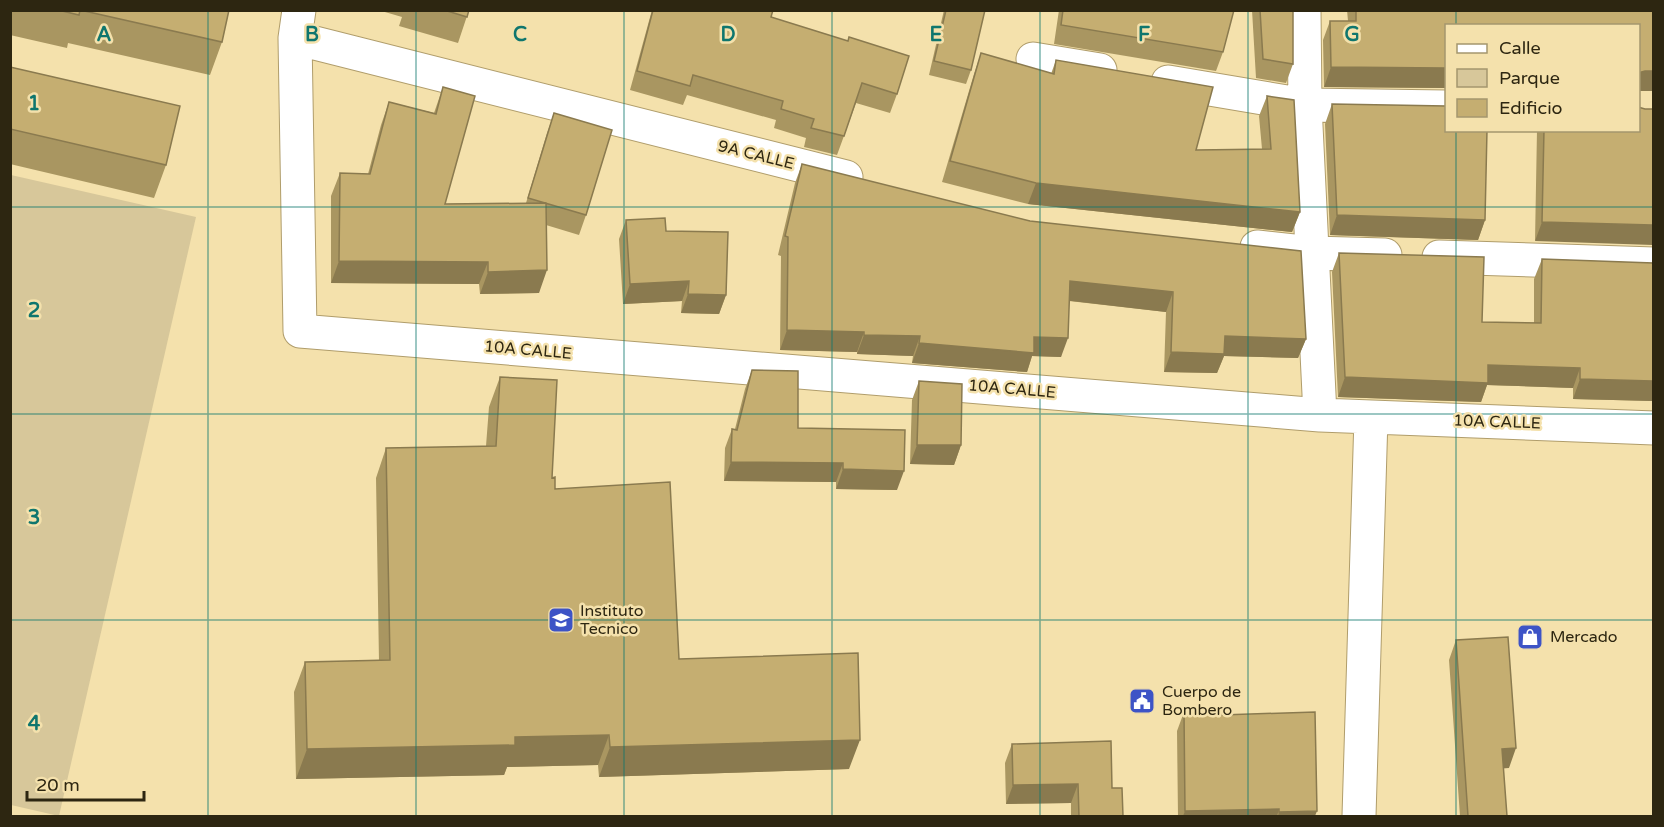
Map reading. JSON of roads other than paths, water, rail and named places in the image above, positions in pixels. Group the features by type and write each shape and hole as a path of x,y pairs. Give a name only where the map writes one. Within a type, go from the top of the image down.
{"street":[{"path":"1304,10 1305,105 1320,415"},
{"name":"9A CALLE","path":"297,24 875,184"},
{"name":"10A CALLE","path":"297,24 300,331 1320,415 1653,428"},
{"path":"1033,59 1305,105 1445,107"},
{"path":"1232,244 1312,253 1653,264"},
{"path":"1359,816 1371,417"}],"place":[{"name":"Instituto Tecnico","path":"561,620"},
{"name":"Mercado","path":"1530,637"},
{"name":"Cuerpo de Bombero","path":"1142,701"}]}
